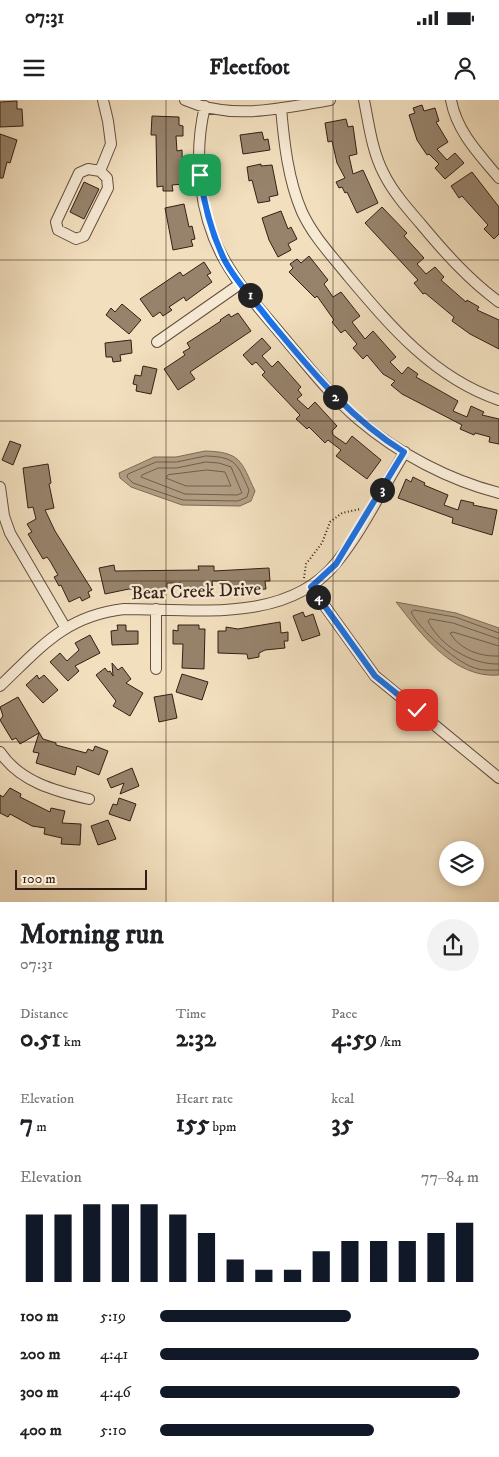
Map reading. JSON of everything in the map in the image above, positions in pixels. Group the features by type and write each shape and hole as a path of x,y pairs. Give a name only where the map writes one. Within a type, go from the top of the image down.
{"street":[{"path":"100,171 110,144 108,121 103,100"},
{"path":"186,100 205,106 240,112 330,100"},
{"path":"364,100 374,150 384,174 397,195 455,264 475,284 499,302"},
{"path":"451,100 459,126 470,143 499,178"},
{"path":"205,106 201,124 199,150 204,205 214,236 225,261 240,284 327,389 358,420 404,452 460,480 499,493"},
{"path":"281,108 295,192 303,214 318,240 410,346 433,364 466,385 499,400"},
{"path":"88,169 100,171 107,178 108,188 84,236 76,239 58,230 56,222 79,173 88,169"},
{"path":"157,342 240,284"},
{"name":"Bear Creek Drive","path":"0,686 65,627 84,617 104,611 256,607 292,598 340,557 404,452"},
{"path":"0,487 4,516 10,533 65,627"},
{"path":"307,584 375,676 499,778"},
{"path":"156,609 156,669"},
{"path":"0,752 22,774 43,786 89,799"}],"path":[{"path":"307,584 306,564 322,544 330,522 342,513 360,509"}],"water":[{"path":"205,451 226,453 233,456 243,465 255,491 251,501 240,506 182,505 131,487 120,478 119,473 154,457 176,457"},
{"path":"396,602 456,613 499,628 499,675 467,670 453,662 428,640"}],"building":[{"path":"17,101 17,109 22,109 23,126 0,127 0,102"},
{"path":"422,105 424,111 435,108 439,121 436,122 448,142 437,149 447,160 455,153 464,163 445,179 435,168 439,164 429,154 427,155 417,140 409,115 415,113 413,108"},
{"path":"152,116 179,117 179,125 183,126 183,136 176,136 177,151 182,150 183,184 172,185 173,191 163,191 163,186 157,187 156,135 151,135"},
{"path":"346,119 348,127 353,126 357,154 349,156 353,174 363,170 378,203 357,213 347,192 345,193 342,187 339,188 336,182 345,178 337,163 332,141 328,142 325,123"},
{"path":"262,132 264,140 268,139 270,150 243,154 240,135"},
{"path":"0,134 17,140 10,163 7,162 3,178 0,178"},
{"path":"261,164 261,166 272,165 278,195 269,197 270,201 258,203 252,180 249,181 247,167"},
{"path":"472,172 499,207 499,234 494,239 484,229 488,225 462,196 459,198 451,186"},
{"path":"84,182 99,189 84,219 70,212"},
{"path":"184,204 189,227 192,226 195,239 191,240 193,246 173,250 165,208"},
{"path":"382,207 407,233 404,236 424,258 417,264 426,274 435,267 444,277 441,280 466,302 467,300 479,307 477,310 499,320 499,349 470,334 452,321 454,317 425,293 423,294 414,283 418,280 365,223"},
{"path":"281,211 288,229 291,227 297,239 288,244 291,250 278,257 269,240 262,218"},
{"path":"309,256 328,280 324,284 333,297 341,292 360,316 352,322 365,339 373,331 396,357 390,362 402,374 408,367 418,374 416,377 458,401 453,411 467,417 471,406 484,412 482,415 499,419 499,444 489,442 490,437 475,433 474,435 460,429 462,425 402,394 391,385 395,381 383,374 367,355 363,359 353,348 357,344 345,330 341,333 332,322 334,320 317,296 315,298 289,272 293,268 290,264 297,259 301,263"},
{"path":"204,262 211,273 207,275 212,282 186,301 184,297 169,307 172,310 163,316 160,312 153,317 140,299 180,272 183,276"},
{"path":"122,304 141,320 129,334 106,315 111,308 115,312"},
{"path":"238,313 251,331 190,372 195,379 178,390 164,369 185,355 183,352 190,348 187,343 229,314 231,317"},
{"path":"262,338 271,348 262,356 272,367 278,361 301,387 298,390 302,395 297,399 308,409 315,402 337,426 332,431 333,435 346,444 352,436 381,460 367,479 336,456 341,450 328,440 325,443 309,427 307,429 296,419 300,415 262,375 265,372 256,362 252,365 243,355"},
{"path":"131,340 132,353 120,355 121,361 113,362 112,357 106,357 105,343"},
{"path":"143,366 157,369 151,394 136,391 137,385 133,384 135,375 141,376"},
{"path":"10,441 21,445 13,465 2,460"},
{"path":"48,464 51,483 49,484 54,508 45,510 55,531 92,590 88,592 90,597 82,601 80,597 69,602 61,585 59,586 54,577 58,575 50,561 47,557 43,559 28,534 32,532 27,524 36,519 33,507 28,508 23,468"},
{"path":"413,477 425,483 424,485 448,495 444,505 458,510 461,500 474,503 473,505 497,510 492,535 452,523 453,518 398,498 406,479 411,482"},
{"path":"114,565 115,571 199,570 198,566 214,566 214,571 269,568 270,581 265,581 266,589 229,591 229,584 226,584 226,581 212,581 213,591 181,591 181,583 167,583 167,591 129,589 105,594 99,568"},
{"path":"303,612 305,617 313,614 320,635 302,641 293,616"},
{"path":"280,622 281,633 288,632 288,641 284,641 285,648 265,650 259,653 259,657 248,659 247,654 218,653 218,631 226,631 226,627 238,629"},
{"path":"117,625 126,625 126,631 138,631 138,644 112,645 111,631 118,630"},
{"path":"178,625 199,625 199,629 205,629 204,669 182,668 183,644 173,644 173,630 178,631"},
{"path":"90,635 100,653 75,666 79,671 68,681 50,662 60,653 67,661 79,650 75,643"},
{"path":"112,663 118,670 122,667 131,679 126,683 143,693 130,716 113,706 116,701 96,675 105,668 113,676"},
{"path":"182,674 208,682 202,700 176,692"},
{"path":"37,675 39,679 44,675 58,690 43,703 26,685"},
{"path":"172,694 177,718 159,722 154,697"},
{"path":"18,697 43,739 56,743 56,745 86,753 88,749 93,751 95,746 108,751 99,775 77,766 75,775 36,763 39,753 33,752 39,733 20,744 16,738 12,740 0,720 3,716 0,707"},
{"path":"132,768 139,786 120,794 124,783 111,788 107,779"},
{"path":"10,788 21,794 20,797 50,812 51,808 65,811 62,823 81,824 80,845 61,844 62,838 44,834 45,828 32,826 10,814 8,817 0,813 0,795 3,797"},
{"path":"119,798 136,804 130,821 109,814 113,804 117,805"},
{"path":"108,820 116,839 98,845 91,826"}],"route":[{"path":"200,175 204,205 214,236 225,261 240,284 327,389 358,420 404,452 345,551 336,564 311,587 375,676 417,710"}]}
